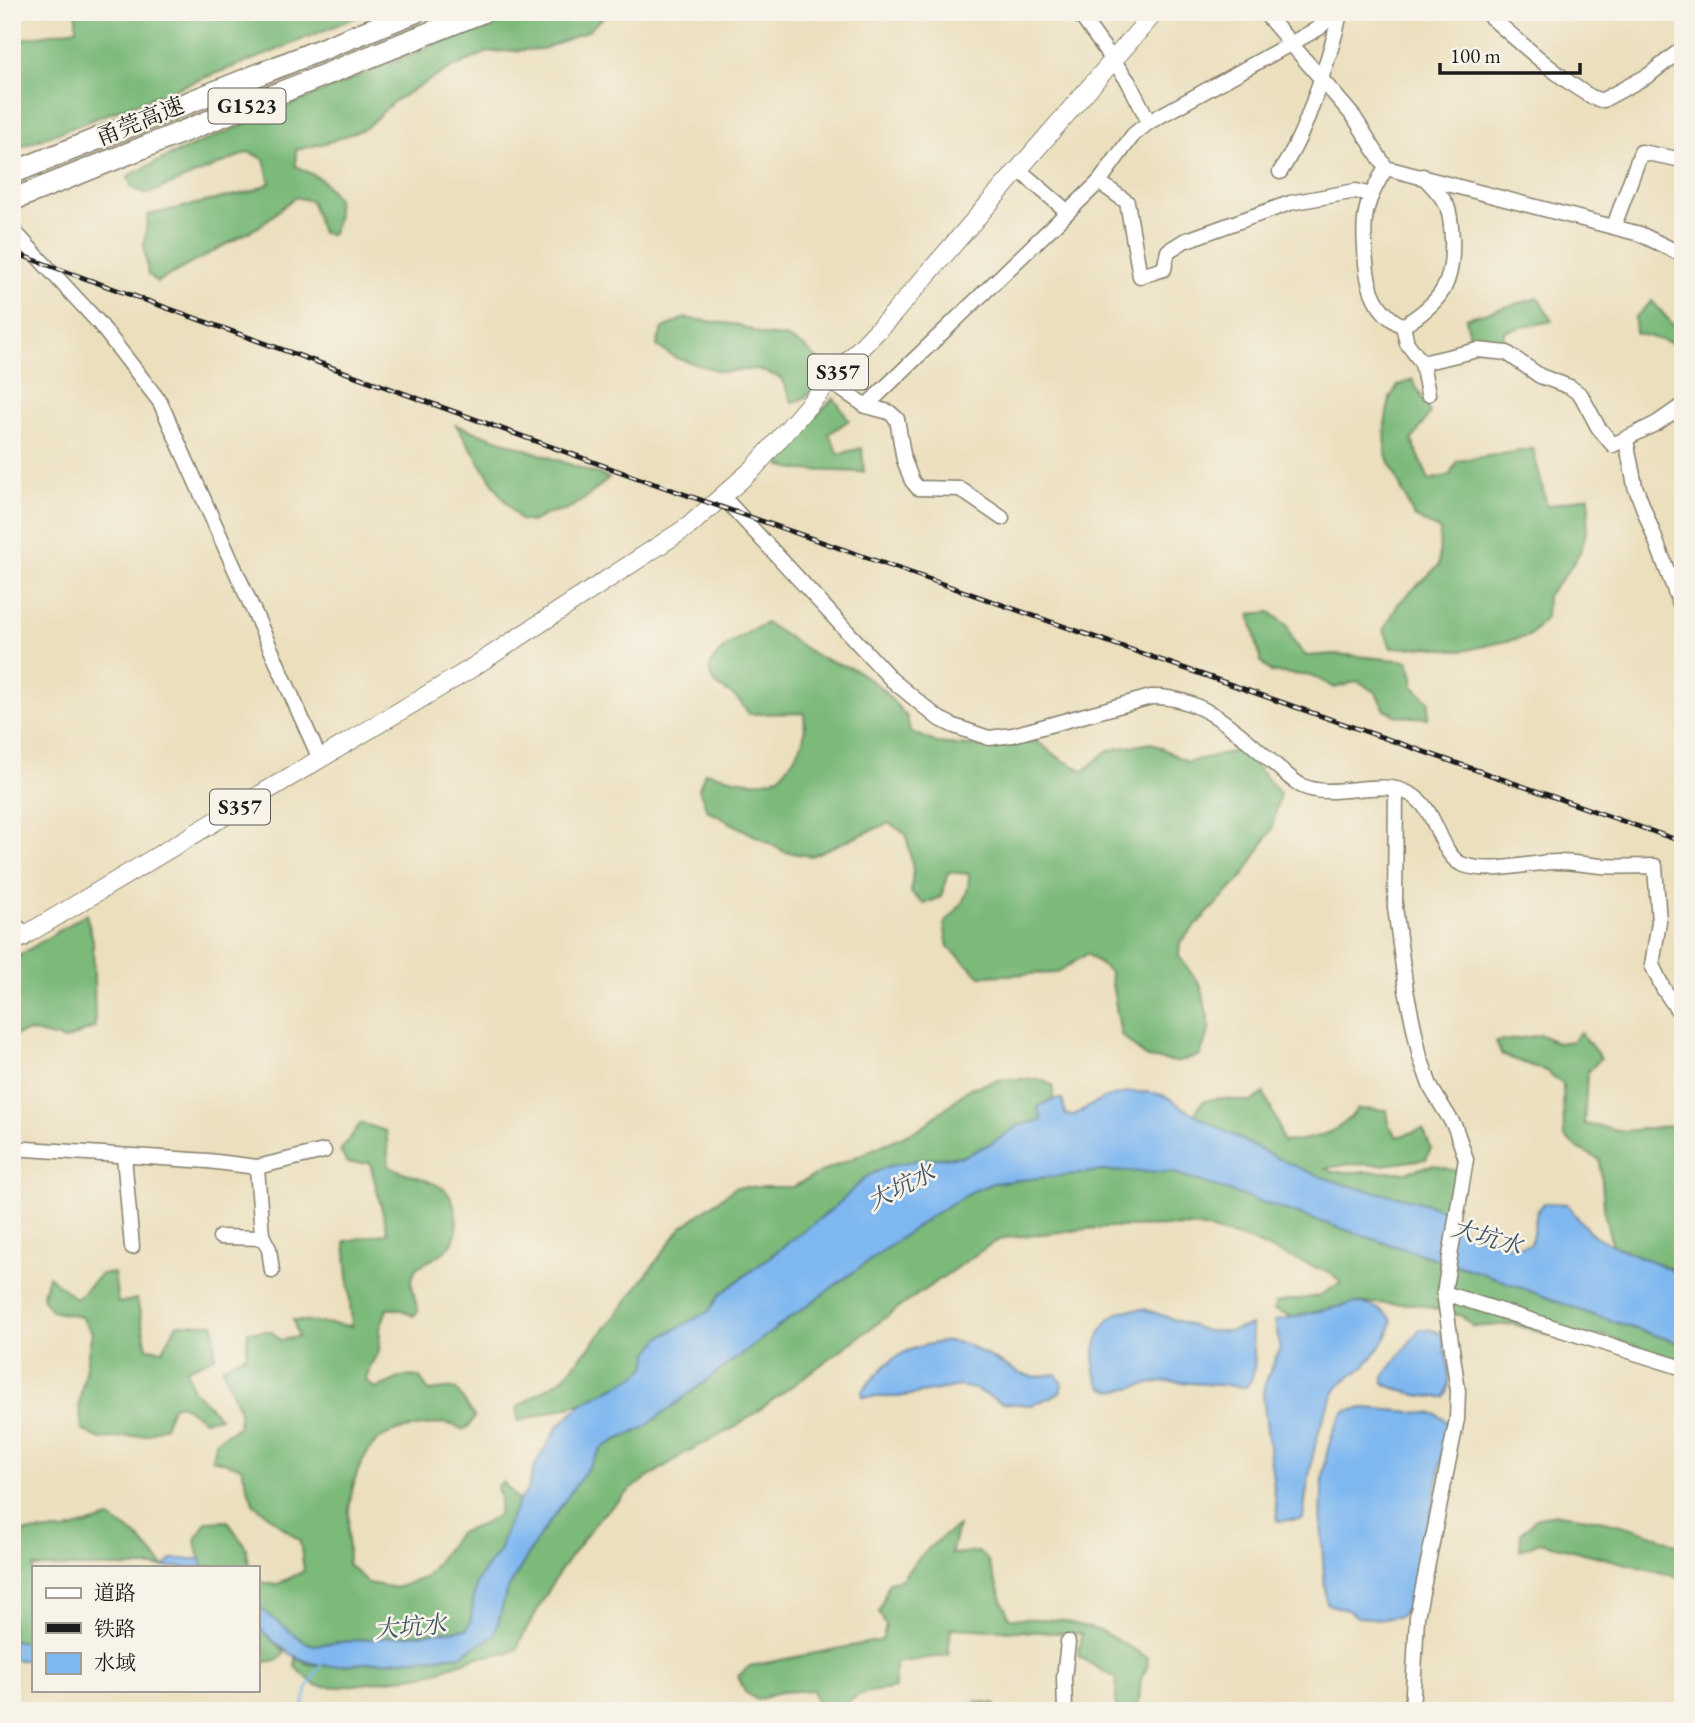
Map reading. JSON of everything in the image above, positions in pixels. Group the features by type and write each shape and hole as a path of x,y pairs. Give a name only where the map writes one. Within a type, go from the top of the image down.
{"highway":[{"name":"甬莞高速","path":"12,173 415,12"},
{"name":"甬莞高速","path":"15,199 482,12"}],"main road":[{"name":"S357","path":"16,935 467,671 689,526 754,468 829,381 894,314 1155,12"}],"street":[{"path":"1078,12 1128,81 1149,122"},
{"path":"1264,12 1354,117 1385,168 1614,226 1640,234 1683,257"},
{"path":"866,406 1099,182 1133,135 1149,122 1319,28 1338,12"},
{"path":"1280,172 1297,148 1311,113 1336,34 1338,12"},
{"path":"1486,12 1578,89 1597,100 1603,100 1649,75 1682,50"},
{"path":"1614,226 1641,152 1683,160"},
{"path":"1385,168 1366,210 1364,241 1369,286 1384,313 1403,327 1407,343 1422,363 1428,394"},
{"path":"1019,170 1068,212"},
{"path":"1403,327 1426,312 1439,298 1448,282 1451,269 1451,223 1447,205 1423,176"},
{"path":"1099,182 1127,202 1140,276 1164,270 1168,251 1184,241 1290,203 1356,191 1371,195"},
{"path":"12,229 99,323 160,402 320,759"},
{"path":"1422,363 1478,350 1507,353 1540,376 1570,387 1580,395 1598,428 1613,445 1626,440 1683,405"},
{"path":"829,381 866,406 889,412 897,419 904,460 912,481 918,488 960,489 1002,518"},
{"path":"1626,440 1635,486 1683,612"},
{"path":"723,496 892,680 938,718 961,729 989,738 1013,735 1151,697 1167,696 1191,703 1227,724 1301,785 1321,791 1396,789 1412,795 1422,803 1437,824 1448,853 1462,865 1477,868 1502,867 1556,861 1603,866 1655,866 1659,922 1652,965 1663,988 1683,1018"},
{"path":"1396,789 1395,907 1406,990 1420,1057 1431,1088 1455,1127 1466,1159 1445,1286 1458,1391 1457,1419 1417,1617 1412,1711"},
{"path":"12,1149 257,1167 324,1151"},
{"path":"124,1156 132,1247"},
{"path":"257,1167 263,1238 269,1249 272,1271"},
{"path":"220,1237 263,1238"},
{"path":"1445,1286 1683,1368"},
{"path":"1065,1711 1064,1678 1068,1642"}],"green space":[{"path":"76,12 368,12 270,53 12,150 12,41 76,29"},
{"path":"513,12 609,12 588,31 543,49 488,52 449,69 393,102 366,128 329,142 296,150 296,166 321,179 337,198 337,219 332,235 322,233 311,201 295,197 260,226 157,282 148,274 144,247 148,215 253,191 270,183 264,159 249,152 148,194 132,188 128,176 171,155"},
{"path":"1538,298 1552,321 1504,331 1504,347 1472,348 1466,318"},
{"path":"1652,301 1683,336 1683,346 1636,333 1635,318"},
{"path":"684,318 739,325 763,335 785,337 803,346 822,363 824,374 808,396 792,402 781,378 757,369 722,372 676,358 657,346 662,329"},
{"path":"1412,379 1430,413 1412,440 1429,480 1450,475 1457,461 1533,449 1547,506 1589,496 1585,539 1575,561 1547,595 1546,617 1529,636 1462,651 1428,647 1391,648 1384,629 1399,603 1439,565 1440,530 1414,517 1386,454 1385,424 1390,398 1398,386"},
{"path":"834,398 849,420 829,434 839,454 862,448 864,472 800,470 781,466 780,452"},
{"path":"456,425 609,478 568,509 549,513 531,522 520,520"},
{"path":"1270,612 1287,625 1293,641 1306,656 1335,654 1408,661 1413,686 1429,702 1428,718 1398,716 1385,710 1376,693 1358,681 1335,688 1313,676 1271,672 1261,662 1250,614"},
{"path":"766,623 819,657 856,670 882,689 907,717 910,731 937,743 993,748 1036,741 1062,760 1084,771 1108,750 1152,743 1187,762 1241,750 1280,793 1272,829 1244,875 1180,942 1179,956 1201,987 1210,1027 1200,1056 1177,1062 1147,1058 1121,1035 1110,972 1087,954 1056,973 980,976 948,947 944,924 962,902 969,874 948,872 941,897 924,904 911,893 913,869 906,834 889,823 811,856 785,852 707,810 699,789 705,772 741,780 770,780 784,771 803,740 804,713 749,714 737,699 716,684 710,675 716,656 736,640"},
{"path":"86,914 93,940 95,1027 65,1040 30,1031 15,1035 12,1071 12,960"},
{"path":"1580,1032 1601,1058 1587,1073 1584,1124 1625,1131 1679,1125 1683,1107 1683,1277 1669,1268 1612,1245 1605,1217 1600,1160 1564,1137 1563,1084 1546,1071 1502,1055 1496,1042 1541,1035 1557,1043 1573,1041"},
{"path":"1003,1079 1038,1079 1052,1085 1054,1099 1038,1107 1042,1120 1018,1126 996,1141 965,1156 916,1160 866,1177 835,1207 721,1294 709,1311 649,1353 646,1367 638,1375 583,1403 518,1421 517,1407 563,1378 614,1318 681,1228 736,1187 793,1187 921,1128 970,1088"},
{"path":"1264,1093 1283,1142 1304,1140 1334,1130 1357,1109 1387,1110 1389,1125 1397,1137 1423,1129 1431,1148 1426,1159 1326,1168 1332,1172 1406,1172 1434,1165 1456,1171 1456,1188 1447,1211 1348,1186 1300,1170 1194,1115 1202,1102 1217,1098 1251,1102"},
{"path":"361,1123 386,1131 389,1167 429,1181 447,1192 454,1207 457,1224 449,1247 416,1268 411,1282 418,1312 413,1316 400,1309 387,1309 380,1329 379,1352 371,1364 366,1380 375,1389 404,1376 419,1377 429,1391 455,1388 475,1417 463,1430 451,1424 435,1424 396,1431 377,1441 359,1468 354,1483 349,1515 348,1564 368,1583 396,1588 426,1577 458,1533 484,1524 499,1514 500,1498 497,1486 503,1482 519,1501 499,1551 476,1582 471,1620 467,1629 313,1645 291,1633 259,1608 259,1581 276,1585 304,1571 300,1541 253,1503 241,1467 212,1459 216,1441 239,1426 239,1409 222,1367 246,1355 248,1331 271,1331 280,1340 298,1337 293,1320 352,1326 345,1241 388,1233 370,1163 347,1163 340,1151"},
{"path":"1102,1171 1172,1172 1485,1274 1593,1315 1683,1344 1683,1362 1602,1335 1579,1341 1513,1324 1473,1327 1462,1316 1417,1304 1355,1303 1294,1318 1274,1310 1275,1303 1318,1296 1341,1283 1332,1274 1243,1238 1195,1226 1106,1227 1004,1238 991,1244 901,1306 736,1427 685,1453 634,1487 600,1517 559,1572 518,1648 509,1653 478,1657 429,1674 341,1687 316,1686 295,1667 296,1658 308,1664 329,1666 460,1655 495,1634 506,1592 536,1541 602,1448 642,1429 931,1216 971,1192 993,1183"},
{"path":"114,1273 118,1303 137,1299 147,1348 163,1350 177,1324 214,1324 215,1357 187,1369 192,1389 220,1417 204,1420 180,1404 172,1406 165,1426 147,1435 100,1439 82,1430 79,1405 92,1332 81,1317 52,1311 42,1298 48,1276 76,1299 101,1274"},
{"path":"1557,1514 1622,1525 1654,1535 1683,1549 1683,1578 1540,1542 1520,1550 1521,1533 1538,1517"},
{"path":"110,1518 138,1537 163,1566 32,1566 32,1639 23,1642 12,1640 12,1532 64,1531"},
{"path":"228,1521 246,1548 250,1566 203,1566 195,1541 206,1522"},
{"path":"958,1526 951,1554 978,1552 987,1559 1009,1618 1060,1620 1101,1631 1147,1657 1148,1665 1141,1679 1138,1711 1116,1711 1116,1679 1078,1656 1082,1634 951,1628 948,1655 895,1663 895,1688 859,1695 842,1711 819,1711 812,1690 781,1692 757,1700 745,1692 738,1676 750,1666 882,1640 886,1626 879,1612 889,1582 902,1579 927,1550"},
{"path":"259,1628 285,1652 278,1660 259,1663"},
{"path":"977,1701 995,1704 997,1711 965,1711"}],"water":[{"name":"大坑水","path":"1129,1092 1150,1092 1168,1097 1224,1131 1316,1175 1437,1207 1459,1222 1464,1231 1515,1246 1531,1244 1537,1212 1544,1203 1567,1204 1597,1237 1683,1277 1683,1344 1593,1315 1485,1274 1172,1172 1102,1171 993,1183 971,1192 931,1216 642,1429 602,1448 536,1541 506,1592 495,1634 484,1642 460,1655 329,1666 289,1653 259,1628 259,1608 303,1641 313,1645 467,1629 471,1620 476,1582 499,1551 508,1524 527,1491 535,1465 559,1425 583,1403 638,1375 646,1367 649,1353 661,1337 709,1311 721,1294 835,1207 866,1177 886,1167 917,1160 965,1156 996,1141 1018,1126 1042,1120 1038,1107 1054,1099 1062,1099 1066,1115 1074,1115 1105,1098"},
{"path":"1355,1303 1379,1310 1392,1320 1391,1326 1376,1353 1361,1369 1342,1382 1325,1413 1314,1449 1303,1519 1278,1521 1263,1396 1264,1386 1280,1348 1275,1321"},
{"path":"1144,1309 1206,1331 1229,1331 1251,1325 1254,1366 1251,1381 1246,1387 1163,1381 1114,1391 1103,1388 1095,1371 1094,1360 1098,1338 1103,1328 1117,1313"},
{"path":"1420,1329 1442,1334 1449,1374 1445,1397 1413,1394 1383,1383 1383,1377"},
{"path":"949,1341 966,1344 1021,1374 1034,1377 1056,1374 1062,1384 1060,1393 1032,1405 1002,1403 975,1389 960,1386 898,1397 863,1397 862,1391 882,1369 900,1355 920,1346"},
{"path":"1365,1408 1436,1414 1448,1422 1423,1557 1411,1604 1400,1616 1383,1619 1358,1617 1347,1610 1327,1604 1326,1600 1322,1502 1323,1475 1328,1450 1345,1411"},
{"path":"173,1559 201,1559 203,1566 165,1566"},
{"path":"32,1639 32,1660 12,1660 12,1640 23,1642"}],"waterway":[{"path":"302,1711 307,1689 322,1663"}],"railway":[{"path":"12,252 635,477 1683,842"}]}
